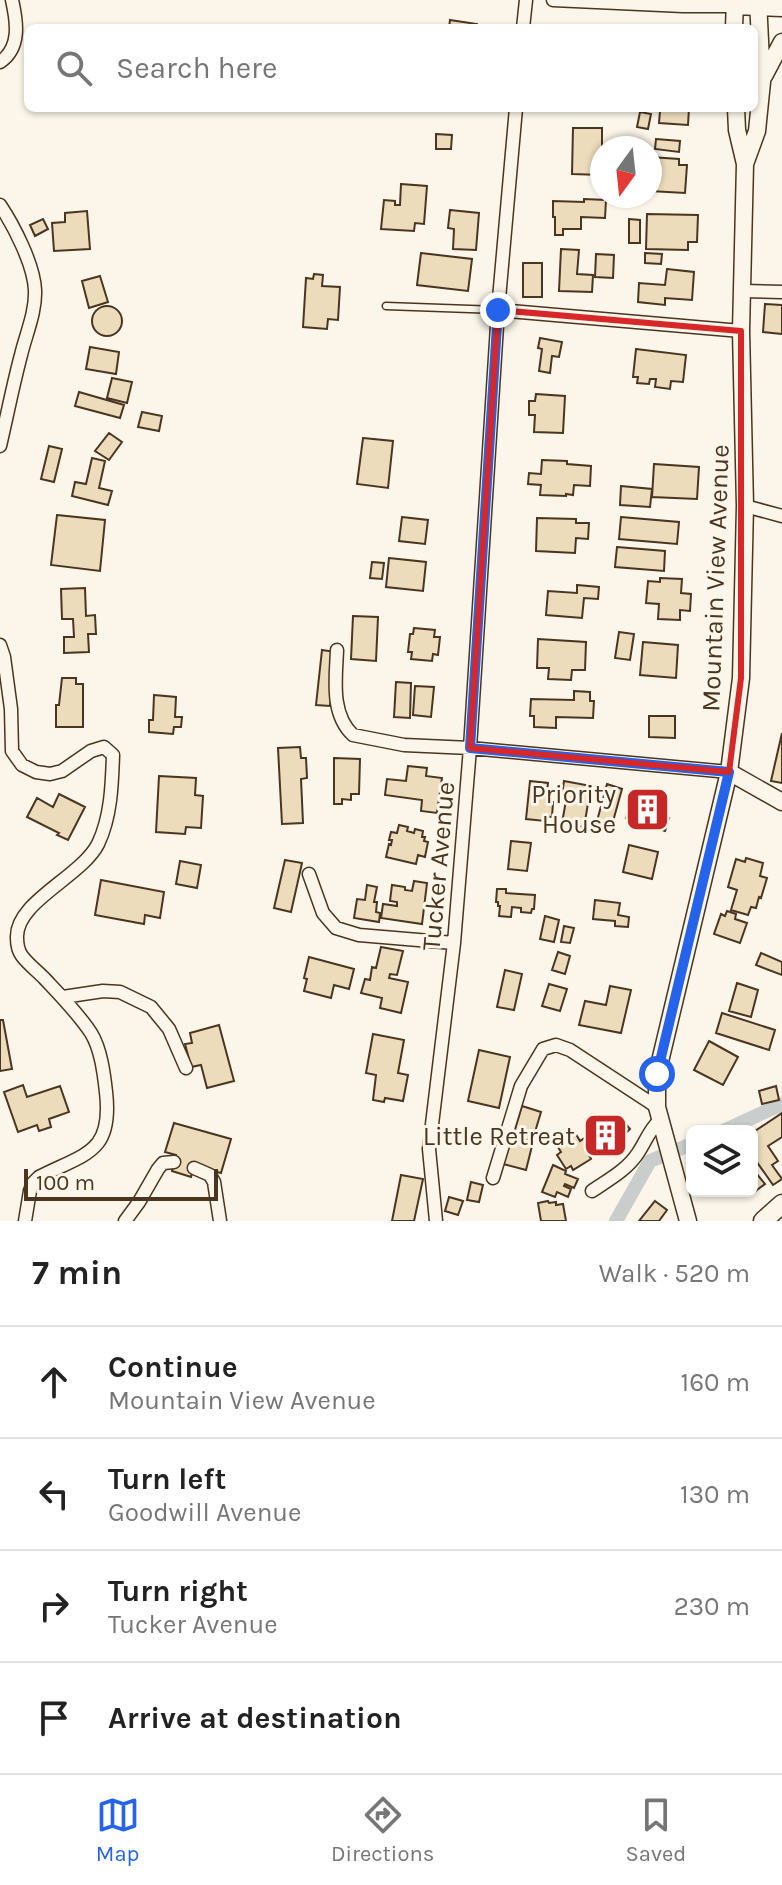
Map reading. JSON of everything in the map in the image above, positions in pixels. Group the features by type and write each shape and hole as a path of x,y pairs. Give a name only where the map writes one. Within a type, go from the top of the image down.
{"main road":[{"path":"734,24 734,3 782,8"},
{"name":"Mountain View Avenue","path":"745,164 757,131 762,82 757,3"},
{"path":"762,82 782,42"},
{"name":"Mountain View Avenue","path":"688,1221 658,1114 657,1074 729,772 741,678 745,506 741,331 745,164 736,112"},
{"path":"729,772 782,802"},
{"path":"763,1221 782,1204"}],"street":[{"path":"0,62 15,44 12,0"},
{"path":"523,24 526,0"},
{"path":"553,0 633,4 734,3"},
{"name":"Tucker Avenue","path":"436,1221 429,1149 454,943 470,748 498,310 516,112"},
{"path":"0,205 31,267 35,287 34,306 0,446"},
{"path":"743,291 782,292"},
{"path":"498,310 741,331"},
{"path":"745,506 782,516"},
{"path":"0,645 11,709 12,751 22,765 50,774 62,771 91,751 104,747 113,755 108,817 97,845 85,862 26,912 19,923 17,938 20,954 63,997 93,1036 105,1081 108,1121 93,1150 33,1183 25,1221"},
{"path":"337,650 336,696 341,716 353,735 404,745 470,748 729,772"},
{"path":"309,874 323,913 336,928 359,935 454,943"},
{"path":"63,997 103,991 120,992 151,1007 169,1029 186,1068"},
{"path":"493,1178 521,1086 543,1049 556,1045 570,1050 658,1114 631,1162 592,1191"},
{"path":"125,1221 158,1169 163,1163 174,1162"},
{"path":"194,1168 210,1175 214,1182 220,1221"}],"lane":[{"path":"386,306 498,310"}],"highlighted area":[{"path":"498,310 741,331 741,678 729,772 470,748"}],"building":[{"path":"450,20 477,24 450,24"},
{"path":"640,112 651,114 648,129 637,127"},
{"path":"660,112 689,112 688,125 659,123"},
{"path":"573,128 602,128 602,136 590,136 590,175 572,174"},
{"path":"436,134 452,135 451,149 436,149"},
{"path":"662,140 680,141 679,152 662,150"},
{"path":"662,158 679,159 679,165 687,165 685,193 662,192"},
{"path":"401,184 427,186 424,224 415,223 414,231 381,229 384,200 400,205"},
{"path":"584,199 590,199 590,208 606,208 605,218 581,217 581,229 563,229 563,235 555,235 553,201 584,202"},
{"path":"450,210 479,213 476,250 453,249 454,229 448,228"},
{"path":"87,211 90,249 54,251 52,223 65,222 65,213"},
{"path":"647,214 698,215 697,242 688,242 688,250 646,249"},
{"path":"43,219 48,229 35,236 30,225"},
{"path":"629,219 640,220 640,243 629,243"},
{"path":"561,249 579,250 577,274 593,275 592,292 559,291"},
{"path":"421,253 472,259 468,291 417,285"},
{"path":"645,253 662,254 661,264 645,263"},
{"path":"596,254 614,255 613,278 595,277"},
{"path":"523,263 542,263 542,297 523,297"},
{"path":"667,269 694,272 692,300 665,298 665,305 638,302 639,283 665,285"},
{"path":"314,274 323,275 322,286 340,287 338,320 328,319 327,329 303,327 306,278 313,279"},
{"path":"100,276 108,302 89,308 82,281"},
{"path":"765,304 782,305 782,334 763,332"},
{"path":"107,306 118,310 122,321 118,332 107,336 96,332 92,321 96,310"},
{"path":"540,338 562,342 559,357 552,356 550,373 539,371"},
{"path":"90,347 119,352 116,374 86,369"},
{"path":"636,349 686,355 683,382 671,381 670,389 655,387 656,379 650,379 649,384 637,383 638,377 633,377"},
{"path":"112,378 132,382 127,403 107,398"},
{"path":"79,392 124,405 120,418 75,406"},
{"path":"536,394 565,396 563,433 534,432 535,415 529,415 529,401 535,401"},
{"path":"142,412 162,416 159,431 138,427"},
{"path":"109,433 122,442 109,460 95,451"},
{"path":"363,438 393,441 388,488 357,484"},
{"path":"49,446 62,449 54,482 41,479"},
{"path":"92,458 105,461 99,488 112,491 108,505 72,496 75,482 86,484"},
{"path":"542,460 591,466 590,486 574,485 573,495 540,495 541,485 528,484 529,473 541,474"},
{"path":"654,464 699,467 697,499 652,497"},
{"path":"621,486 652,489 650,507 620,505"},
{"path":"57,515 105,520 100,571 51,565"},
{"path":"402,517 428,520 425,544 399,541"},
{"path":"621,517 679,522 677,544 619,539"},
{"path":"537,518 576,519 576,523 589,523 588,539 576,538 575,553 536,551"},
{"path":"617,547 665,551 664,571 615,567"},
{"path":"389,558 426,562 423,591 386,587"},
{"path":"372,562 384,563 382,579 370,578"},
{"path":"660,578 682,579 681,593 691,594 690,611 680,610 680,620 658,619 659,604 646,603 648,581 660,582"},
{"path":"577,585 599,587 598,599 584,598 582,618 546,615 548,591 577,593"},
{"path":"85,588 86,616 95,615 96,634 88,634 89,652 64,653 64,637 74,637 73,619 62,619 61,589"},
{"path":"353,616 378,617 376,661 351,659"},
{"path":"414,628 435,630 434,637 440,637 438,655 433,654 432,661 411,659 412,652 408,652 410,634 413,634"},
{"path":"619,632 634,634 630,660 615,658"},
{"path":"538,639 586,642 585,670 572,670 571,680 548,679 549,668 537,668"},
{"path":"643,642 678,645 676,678 640,675"},
{"path":"322,650 336,652 330,706 316,705"},
{"path":"62,678 76,678 76,684 83,684 83,727 56,727 56,705 59,705"},
{"path":"396,682 411,683 410,718 394,717"},
{"path":"415,686 434,687 431,717 413,715"},
{"path":"574,691 590,692 590,701 594,701 593,718 556,717 556,728 534,727 534,716 530,716 531,699 574,700"},
{"path":"154,695 176,697 175,717 182,717 181,727 174,727 173,734 149,732"},
{"path":"649,716 675,716 675,738 649,737"},
{"path":"782,733 782,783 771,781"},
{"path":"300,747 301,758 306,758 307,778 301,779 303,823 282,824 278,748"},
{"path":"334,758 360,759 359,794 351,794 351,800 342,799 342,804 334,804"},
{"path":"408,766 427,768 426,776 442,778 437,813 421,811 422,800 385,795 387,779 406,781"},
{"path":"159,776 196,778 195,795 203,796 201,828 186,827 185,834 156,832"},
{"path":"530,781 548,783 546,802 553,802 552,817 545,816 545,821 526,819"},
{"path":"564,781 591,786 584,827 562,823 567,795 562,794"},
{"path":"607,784 622,789 612,825 597,821"},
{"name":"Priority House","path":"635,791 668,802 663,816 669,818 665,831 626,818"},
{"path":"59,794 85,807 68,840 27,817 37,798 53,807"},
{"path":"399,825 408,827 407,831 414,833 415,829 423,831 422,837 428,842 425,857 418,855 416,864 386,857 392,840 389,840 391,832 397,833"},
{"path":"511,841 531,843 527,871 508,869"},
{"path":"629,845 658,852 652,879 623,872"},
{"path":"746,858 763,863 760,876 767,878 756,908 751,907 748,915 731,910 737,890 728,887 736,859 745,862"},
{"path":"285,860 302,863 291,912 274,908"},
{"path":"180,861 201,865 197,888 176,884"},
{"path":"101,880 164,892 160,918 145,915 144,924 95,915"},
{"path":"414,881 427,883 422,924 381,918 383,904 397,906 397,902 390,901 392,885 412,891"},
{"path":"367,885 377,887 374,902 377,902 376,912 380,913 379,922 354,918 357,899 365,900"},
{"path":"497,889 506,889 506,893 535,895 534,909 531,913 512,907 511,917 499,916"},
{"path":"595,900 620,903 618,915 629,917 628,927 615,926 615,921 593,919"},
{"path":"727,911 736,914 735,919 747,923 740,943 714,934 721,914 725,916"},
{"path":"545,916 559,920 554,942 540,939"},
{"path":"564,926 574,928 570,943 561,942"},
{"path":"381,947 403,951 397,975 390,974 389,978 408,982 401,1013 380,1008 382,998 361,993 365,979 370,980 372,967 376,968"},
{"path":"558,952 570,956 565,974 552,970"},
{"path":"761,953 782,962 782,975 756,965"},
{"path":"309,957 354,969 349,989 334,985 331,998 304,991"},
{"path":"505,970 522,974 514,1010 497,1007"},
{"path":"737,983 758,990 751,1017 729,1011"},
{"path":"549,984 567,989 560,1011 542,1006"},
{"path":"610,986 631,990 621,1033 579,1025 585,1001 606,1005"},
{"path":"722,1013 775,1030 769,1050 716,1033"},
{"path":"0,1020 3,1020 12,1069 0,1071"},
{"path":"219,1025 234,1081 207,1088 201,1065 191,1067 185,1044 192,1043 190,1033"},
{"path":"373,1034 404,1040 398,1073 408,1075 403,1101 373,1100 376,1075 366,1073"},
{"path":"709,1041 738,1057 723,1085 694,1070"},
{"path":"479,1050 510,1057 499,1108 468,1101"},
{"path":"23,1085 27,1097 60,1086 69,1112 49,1119 51,1127 39,1131 37,1125 18,1132 4,1092"},
{"path":"776,1086 779,1100 762,1104 759,1091"},
{"path":"522,1106 541,1112 532,1142 513,1136"},
{"path":"782,1113 782,1137 768,1146 778,1161 772,1165 782,1179 773,1185 758,1164 758,1129"},
{"name":"Little Retreat","path":"607,1120 614,1129 623,1121 630,1129 605,1154 589,1135"},
{"path":"174,1123 231,1139 221,1173 194,1166 191,1177 172,1171 176,1155 165,1152"},
{"path":"574,1131 580,1141 586,1137 595,1151 589,1155 591,1159 573,1170 571,1166 566,1169 557,1155 561,1152 555,1142"},
{"path":"509,1140 532,1146 526,1170 503,1164"},
{"path":"553,1165 578,1179 574,1188 565,1184 571,1189 568,1197 557,1192 555,1197 542,1192"},
{"path":"401,1175 423,1179 414,1221 392,1221"},
{"path":"758,1175 765,1184 758,1189"},
{"path":"471,1182 483,1185 479,1202 467,1200"},
{"path":"449,1197 463,1201 458,1215 445,1211"},
{"path":"655,1201 667,1210 659,1221 639,1221"},
{"path":"538,1203 563,1204 566,1221 541,1221"}],"waterway":[{"path":"736,1125 782,1104"},
{"path":"616,1221 650,1161 686,1146"}],"place":[{"name":"Priority House","path":"647,809"},
{"name":"Little Retreat","path":"606,1136"}],"route":[{"path":"498,310 470,748 729,772 657,1074"}]}
